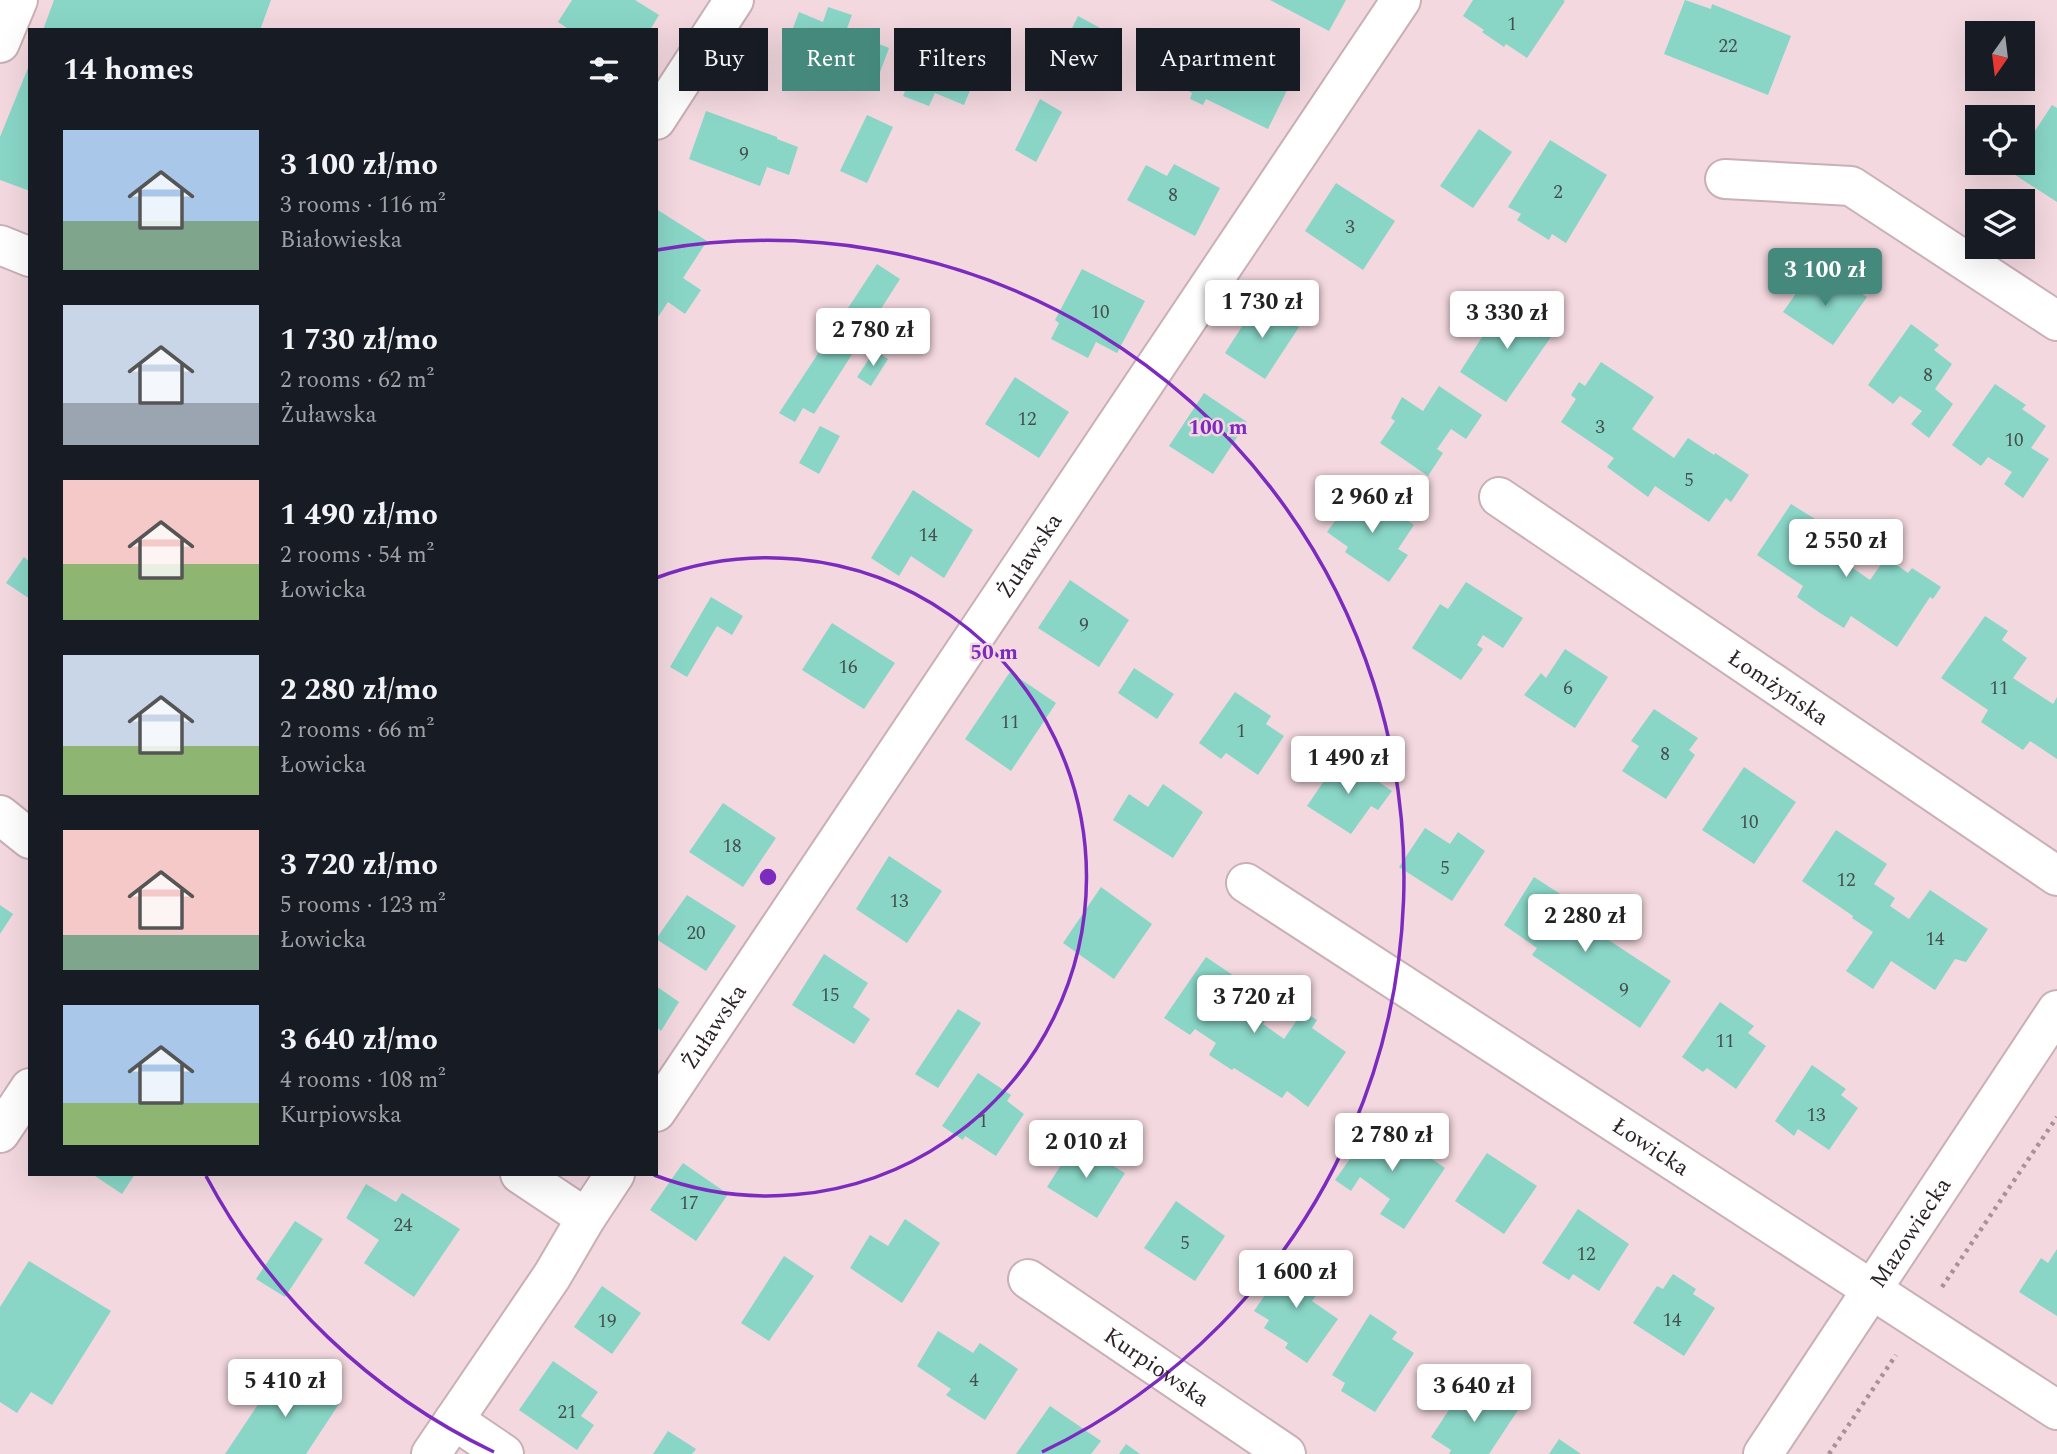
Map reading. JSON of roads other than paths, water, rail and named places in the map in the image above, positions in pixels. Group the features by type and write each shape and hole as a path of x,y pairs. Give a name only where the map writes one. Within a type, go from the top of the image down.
{"street":[{"path":"0,43 18,0"},
{"path":"658,117 734,0"},
{"name":"Żuławska","path":"658,1109 1401,0"},
{"path":"1725,179 1851,186 2057,321"},
{"path":"0,245 28,256"},
{"name":"Łomżyńska","path":"1499,497 2057,876"},
{"path":"0,815 28,837"},
{"name":"Łowicka","path":"1245,883 2057,1410"},
{"name":"Mazowiecka","path":"1763,1454 2057,1010"},
{"path":"0,1133 28,1091"},
{"path":"523,1176 586,1218"},
{"path":"431,1454 552,1276 614,1176"},
{"name":"Kurpiowska","path":"1028,1279 1286,1454"},
{"path":"454,1420 504,1454"}]}
